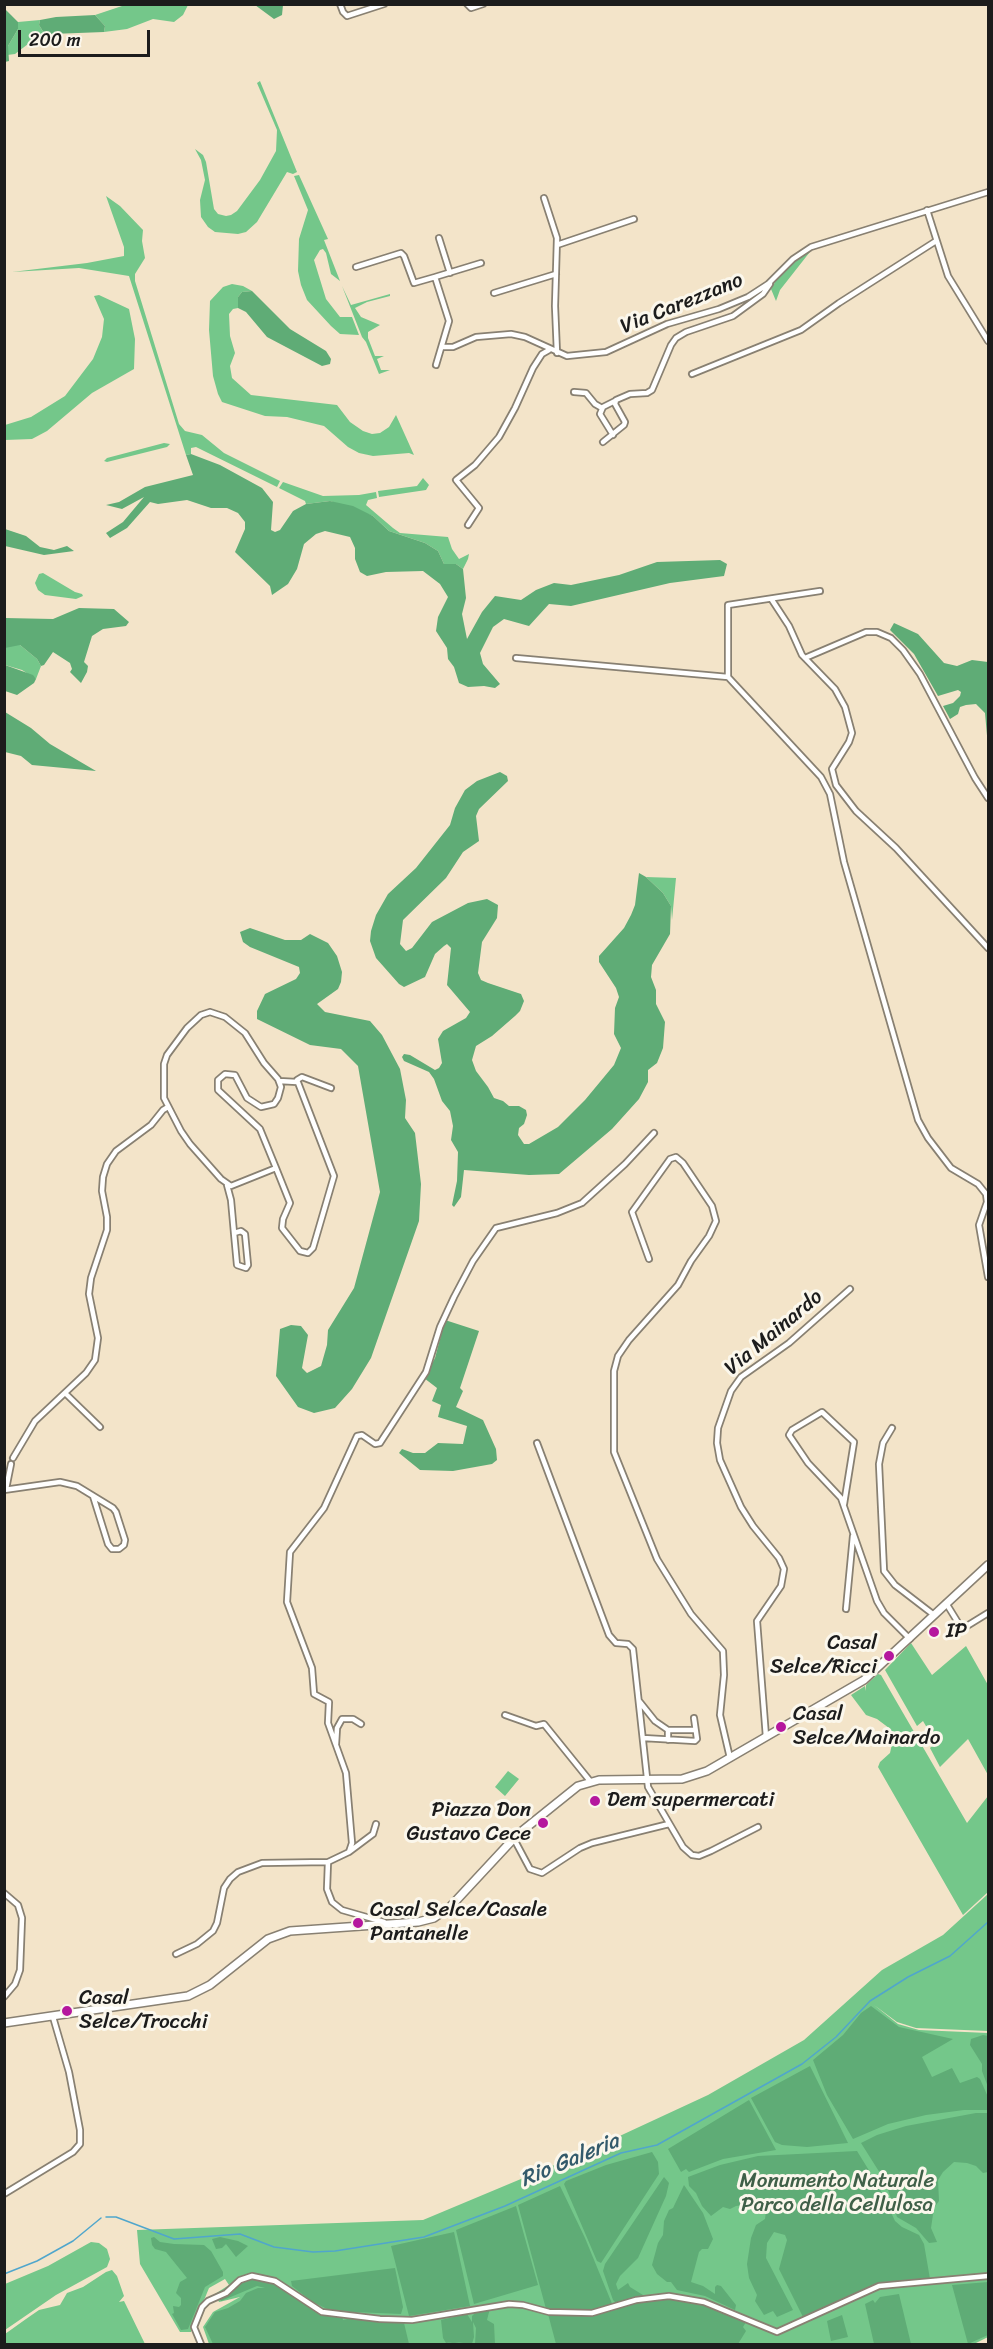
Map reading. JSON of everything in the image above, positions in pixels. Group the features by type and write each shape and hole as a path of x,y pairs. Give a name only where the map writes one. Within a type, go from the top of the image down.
{"main road":[{"path":"4,2023 181,1998 196,1993 217,1980 265,1941 284,1932 307,1928 426,1920 445,1912 514,1839 574,1788 590,1781 690,1778 730,1758 858,1685 988,1565"}],"street":[{"path":"340,4 347,16 384,4"},
{"path":"467,4 471,8 483,4"},
{"name":"Via Carezzano","path":"442,347 453,347 476,337 511,334 525,337 549,350 573,357 610,350 667,324 734,303 753,294 771,282 807,249 988,192"},
{"path":"544,198 556,231 557,353"},
{"path":"927,210 952,284 988,341"},
{"path":"557,245 634,219"},
{"path":"439,238 450,273"},
{"path":"692,374 801,330 936,241"},
{"path":"356,267 401,253 405,256 414,283 481,262"},
{"path":"494,293 556,274"},
{"path":"435,277 449,321 436,365"},
{"path":"613,435 600,414 602,408 630,394 650,391 676,338 686,332 733,316 763,294 771,282"},
{"path":"468,525 479,508 456,480 487,452 501,433 535,364 542,354 549,350"},
{"path":"574,392 586,393 595,404 602,408"},
{"path":"603,442 625,422 615,401"},
{"path":"728,677 728,605 820,591"},
{"path":"772,600 789,626 805,658 838,693 851,728 849,742 831,770 835,783 857,812 900,853 988,948"},
{"path":"805,658 866,632 877,632 891,638 906,653 920,674 988,798"},
{"path":"516,658 728,677 817,772 827,786 844,862 918,1120 926,1136 951,1168 978,1184 986,1194 987,1202 979,1225 988,1277"},
{"path":"827,786 835,783"},
{"path":"234,1233 241,1231 245,1234 248,1265 246,1268 237,1265 227,1185 184,1136 168,1107 163,1087 166,1056 185,1030 208,1012 222,1015 243,1031 279,1081 278,1099 272,1105 257,1106 250,1100 239,1079 234,1075 222,1076 217,1086 219,1092 260,1128 290,1202 283,1220 283,1230 300,1251 308,1253 313,1248 334,1176 297,1082"},
{"path":"297,1082 298,1078 302,1077 331,1088"},
{"path":"279,1081 297,1082"},
{"path":"93,1496 108,1544 113,1549 119,1549 124,1545 125,1540 116,1512 93,1496 75,1485 64,1482 5,1489 12,1461 35,1421 90,1369 97,1353 98,1334 89,1294 107,1230 102,1191 105,1170 116,1151 151,1125 168,1107"},
{"path":"349,1852 352,1839 346,1773 328,1722 329,1702 314,1694 313,1672 287,1602 290,1552 324,1508 357,1436 362,1435 375,1444 380,1443 426,1372 441,1326 454,1297 473,1261 496,1228 557,1213 582,1203 626,1164 654,1133"},
{"path":"649,1259 632,1212 670,1159 676,1157 683,1163 712,1206 717,1219 710,1236 689,1264 678,1285 629,1340 618,1356 615,1371 614,1452 657,1559 691,1614 723,1651 724,1675 720,1715 730,1758"},
{"path":"227,1185 232,1186 276,1168"},
{"name":"Via Mainardo","path":"766,1737 757,1620 781,1586 784,1569 780,1558 753,1526 739,1503 719,1457 718,1428 731,1391 743,1375 785,1346 850,1288"},
{"path":"65,1393 100,1427"},
{"path":"844,1504 854,1442 825,1414 821,1413 792,1430 789,1435 807,1463 834,1489 844,1504 878,1604 886,1616 910,1639"},
{"path":"892,1428 883,1443 879,1464 884,1571 897,1587 934,1615"},
{"path":"537,1443 609,1635 616,1643 628,1644 633,1649 644,1738 646,1780 669,1824 684,1849 696,1856 711,1851 758,1827"},
{"path":"846,1609 853,1533"},
{"path":"946,1603 962,1629 988,1613"},
{"path":"639,1701 655,1721 668,1730 695,1730"},
{"path":"505,1714 536,1726 544,1724 590,1781"},
{"path":"644,1738 695,1741 697,1739 694,1718"},
{"path":"335,1746 342,1719 353,1719 361,1724"},
{"path":"668,1730 668,1740"},
{"path":"176,1954 197,1944 213,1931 217,1923 224,1888 238,1872 262,1863 328,1862 349,1852 373,1834 376,1824"},
{"path":"514,1839 530,1869 540,1873 592,1843 669,1824"},
{"path":"328,1862 327,1889 330,1899 336,1906 347,1912 390,1923"},
{"path":"4,1893 18,1905 22,1918 20,1970 15,1984 4,1997"},
{"path":"4,2194 73,2152 80,2144 80,2130 68,2067 53,2017"},
{"path":"201,2344 194,2329 202,2307 208,2301 226,2294 240,2280 252,2276 271,2279 322,2312 380,2319 412,2320 509,2304 549,2312 592,2313 636,2300 669,2296 704,2302 777,2332 885,2284 988,2276"}],"green space":[{"path":"125,5 188,5 183,15 174,22 153,19 127,29 104,32 105,26 95,15"},
{"path":"255,5 283,5 282,15 274,19"},
{"path":"5,9 18,22 18,29 8,46 9,61 5,62"},
{"path":"95,15 105,26 104,32 52,34 44,33 39,25 40,20 56,17"},
{"path":"40,20 39,25 44,33 52,34 28,44 15,54 7,55 8,46 18,29 18,22"},
{"path":"260,81 297,172 293,174 287,172 257,222 246,232 238,234 215,232 201,217 200,200 205,180 201,160 195,149 203,155 206,162 214,209 218,214 231,215 237,211 260,180 276,151 277,130 257,83"},
{"path":"299,175 328,239 324,240 340,281 331,274 326,253 323,249 320,250 314,260 326,299 340,317 352,317 359,335 340,334 307,300 301,285 298,271 299,239 308,210 294,176"},
{"path":"106,196 120,206 143,230 145,258 135,274 135,281 179,424 185,431 202,435 224,453 280,481 277,487 196,447 191,448 191,454 186,455 129,276 79,268 12,272 124,256 124,247"},
{"path":"813,248 780,290 776,301 771,289 778,277 793,261"},
{"path":"232,284 252,291 242,292 238,297 238,308 233,309 229,314 230,336 235,353 230,366 232,378 251,395 337,405 350,422 372,434 380,433 389,427 396,415 414,455 409,453 373,456 359,453 348,447 324,426 287,417 265,416 222,402 213,376 209,330 210,301 223,287"},
{"path":"342,286 351,305 390,294 390,296 355,308 361,317 380,325 368,332 368,338 375,356 384,356 377,359 381,370 390,370 379,374"},
{"path":"252,291 290,329 326,351 331,359 330,364 322,366 267,337 246,312 238,308 238,297 242,292"},
{"path":"99,295 129,309 135,339 134,369 92,393 47,431 32,439 5,440 5,425 31,417 65,396 93,359 102,337 104,319 94,296"},
{"path":"164,443 170,444 167,447 104,461 107,458"},
{"path":"191,454 220,465 262,488 273,502 271,530 275,532 280,530 293,511 306,504 330,501 353,506 373,516 389,531 425,543 438,551 444,564 456,564 463,569 466,598 462,614 467,639 482,612 495,596 521,600 536,590 554,583 571,585 619,575 657,562 720,560 727,564 724,576 670,583 571,606 549,604 529,626 504,619 493,627 480,653 483,664 500,684 495,688 468,687 459,683 454,667 448,659 447,648 436,631 438,617 448,597 440,584 423,571 386,572 367,576 360,572 350,537 325,531 316,534 304,544 297,569 288,584 272,595 270,586 235,552 245,529 245,522 238,513 227,508 211,508 187,500 158,504 150,502 127,528 110,538 106,533 123,522 144,497 122,509 106,505 119,502 145,487 193,475 186,455"},
{"path":"423,478 429,485 426,490 379,497 378,491 417,486"},
{"path":"283,482 323,496 376,492 377,498 368,500 366,505 393,528 400,533 448,537 459,559 469,554 468,559 463,569 456,564 444,564 438,551 425,543 389,531 373,516 330,501 306,504 305,501 279,488"},
{"path":"5,529 26,536 40,547 54,550 67,546 74,551 44,555 5,546"},
{"path":"43,573 83,596 76,599 45,595 38,590 35,583 39,574"},
{"path":"79,608 114,609 129,622 126,626 103,629 92,636 84,662 88,666 87,672 81,683 70,672 72,669 70,663 53,652 41,666 37,659 20,645 5,648 5,618 53,619"},
{"path":"894,623 918,634 944,663 957,666 972,660 988,662 988,747 985,713 976,704 966,705 960,707 958,714 950,719 943,706 953,703 961,692 958,690 938,696 914,654 890,630"},
{"path":"20,645 37,659 41,666 36,679 22,670 5,665 4,648"},
{"path":"5,665 33,675 36,679 34,683 17,695 5,691"},
{"path":"5,712 31,728 50,744 96,771 32,765 21,756 5,752"},
{"path":"500,772 507,776 508,781 479,809 476,816 479,841 463,852 446,878 403,920 400,944 406,951 412,948 432,922 468,903 487,899 498,905 497,918 482,942 478,973 481,980 521,994 524,1001 515,1016 492,1036 476,1046 472,1060 476,1071 494,1098 509,1106 519,1106 526,1110 527,1115 524,1124 519,1128 518,1135 524,1144 529,1144 558,1127 585,1100 614,1065 621,1048 614,1034 615,1008 619,997 616,988 599,962 599,956 624,928 631,915 635,905 639,873 663,893 671,906 670,934 652,965 651,977 656,990 656,1004 665,1022 663,1048 657,1063 648,1070 648,1082 639,1099 612,1129 559,1174 529,1175 464,1170 461,1197 454,1207 452,1205 457,1181 458,1152 451,1140 453,1126 450,1111 442,1101 429,1072 404,1061 402,1057 404,1054 410,1055 435,1070 439,1068 442,1063 438,1039 443,1031 466,1018 470,1012 447,985 451,948 447,944 444,946 435,954 425,977 404,987 376,958 370,941 371,931 376,915 388,894 416,868 450,825 455,808 465,790 477,781"},
{"path":"646,877 676,878 672,920 671,906 663,893"},
{"path":"250,928 285,940 301,940 310,934 328,943 337,956 342,972 341,982 338,989 317,1004 325,1012 370,1021 382,1035 400,1069 406,1100 405,1118 415,1133 421,1184 419,1221 371,1358 352,1389 335,1408 314,1413 298,1407 276,1376 280,1329 291,1325 301,1326 308,1335 302,1368 307,1373 321,1366 327,1345 328,1330 354,1288 380,1192 358,1066 341,1049 310,1045 257,1019 257,1011 265,994 296,979 300,973 299,967 243,942 240,932"},
{"path":"445,1320 479,1331 460,1388 463,1391 456,1407 483,1420 496,1449 497,1460 492,1464 453,1471 420,1470 399,1453 402,1449 413,1453 425,1453 438,1443 463,1444 467,1426 438,1417 441,1405 432,1401 437,1388 424,1378 435,1358"},
{"path":"911,1643 932,1675 966,1646 988,1685 988,1775 968,1739 940,1767 930,1748 934,1744 933,1738 923,1721 917,1726 885,1670"},
{"path":"878,1674 881,1675 967,1823 988,1796 988,1892 963,1915 878,1767 890,1753 892,1744 889,1739 891,1735 889,1728 877,1719 866,1715 851,1695 865,1686 866,1691 866,1685"},
{"path":"508,1771 519,1779 505,1796 495,1787"},
{"name":"Monumento Naturale Parco della Cellulosa","path":"988,1894 988,2031 916,2028 897,2022 874,2005 898,2024 919,2030 988,2033 988,2337 974,2344 209,2344 203,2327 213,2312 240,2297 219,2302 215,2294 229,2285 225,2279 209,2288 191,2332 180,2332 140,2264 137,2230 423,2220 583,2153 708,2095 804,2040 882,1970 943,1935"},
{"path":"871,2006 899,2027 953,2039 922,2057 932,2077 952,2068 960,2083 977,2077 980,2079 988,2097 988,2110 964,2110 926,2115 888,2124 853,2139 827,2095 813,2060 843,2035 861,2013"},
{"path":"983,2035 988,2036 988,2087 982,2064 970,2045 971,2039"},
{"path":"810,2066 848,2143 807,2147 782,2145 775,2142 751,2098"},
{"path":"749,2100 776,2150 723,2159 689,2172 686,2169 681,2172 668,2149"},
{"path":"976,2113 988,2113 988,2172 983,2173 976,2166 967,2163 954,2162 943,2172 938,2180 939,2201 934,2208 931,2228 937,2242 929,2243 916,2228 897,2217 885,2181 861,2143 877,2135 906,2126"},
{"path":"857,2151 878,2185 895,2221 919,2235 924,2244 930,2279 882,2282 803,2317 779,2269 787,2240 785,2235 774,2232 767,2243 766,2258 793,2310 777,2317 773,2311 764,2315 755,2301 757,2295 749,2278 747,2264 751,2238 756,2225 765,2219 767,2202 736,2206 730,2209 723,2207 711,2216 689,2186 688,2177 720,2165 758,2156"},
{"path":"652,2152 658,2162 659,2174 601,2263 597,2261 564,2184 566,2181 606,2165"},
{"path":"664,2177 669,2183 666,2196 638,2258 620,2276 616,2284 618,2290 628,2283 630,2287 643,2295 642,2298 617,2304 613,2300 603,2271 605,2264"},
{"path":"684,2185 703,2213 713,2239 708,2249 702,2249 699,2252 691,2282 715,2294 715,2287 721,2286 736,2305 735,2310 705,2296 677,2290 671,2282 667,2282 657,2274 652,2265 658,2243 663,2235 664,2221"},
{"path":"560,2186 585,2238 613,2306 591,2311 546,2309 518,2205"},
{"path":"516,2206 538,2285 474,2304 456,2230"},
{"path":"454,2232 470,2306 409,2316 391,2246"},
{"path":"154,2237 160,2242 204,2245 211,2251 223,2272 223,2276 205,2287 188,2329 181,2330 172,2314 174,2313 173,2306 181,2305 181,2298 176,2293 180,2282 187,2278 166,2252 155,2249 151,2238"},
{"path":"220,2237 248,2246 236,2257 226,2244 216,2249 212,2239"},
{"path":"91,2242 99,2243 107,2249 110,2259 107,2267 56,2295 5,2330 5,2284 48,2266"},
{"path":"395,2268 403,2307 401,2314 331,2311 311,2301 292,2286 291,2281"},
{"path":"112,2270 117,2276 124,2296 119,2302 124,2301 145,2344 5,2344 5,2334 39,2310 60,2305 67,2293 83,2287"},
{"path":"255,2277 276,2283 316,2311 342,2316 343,2320 352,2318 404,2323 409,2344 213,2344 205,2327 215,2312 240,2301 246,2293 265,2288 257,2286 221,2301 217,2294 231,2285"},
{"path":"988,2282 988,2335 968,2344 952,2285"},
{"path":"899,2294 911,2344 874,2344 865,2304 873,2300 875,2303 880,2297"},
{"path":"663,2297 700,2304 730,2315 746,2322 743,2327 746,2331 738,2344 556,2344 548,2314 597,2314 637,2301"},
{"path":"490,2308 487,2320 494,2324 495,2344 475,2344 476,2328 473,2322 472,2344 455,2342 463,2344 444,2344 452,2342 446,2343 443,2338 441,2320 467,2314 472,2322 472,2316 477,2311"},
{"path":"842,2315 848,2337 831,2341 827,2321"}],"waterway":[{"name":"Rio Galeria","path":"106,2217 116,2217 174,2239 240,2234 274,2247 313,2252 335,2251 424,2237 505,2206 621,2153 657,2145 802,2064 836,2037 870,2001 908,1977 950,1956 988,1922"},
{"name":"Rio Galeria","path":"4,2274 37,2261 73,2241 101,2218"}],"place":[{"name":"IP","path":"934,1632"},
{"name":"Casal Selce/Ricci","path":"889,1656"},
{"name":"Casal Selce/Mainardo","path":"781,1727"},
{"name":"Dem supermercati","path":"595,1801"},
{"name":"Piazza Don Gustavo Cece","path":"543,1823"},
{"name":"Casal Selce/Casale Pantanelle","path":"358,1923"},
{"name":"Casal Selce/Trocchi","path":"67,2011"}]}
